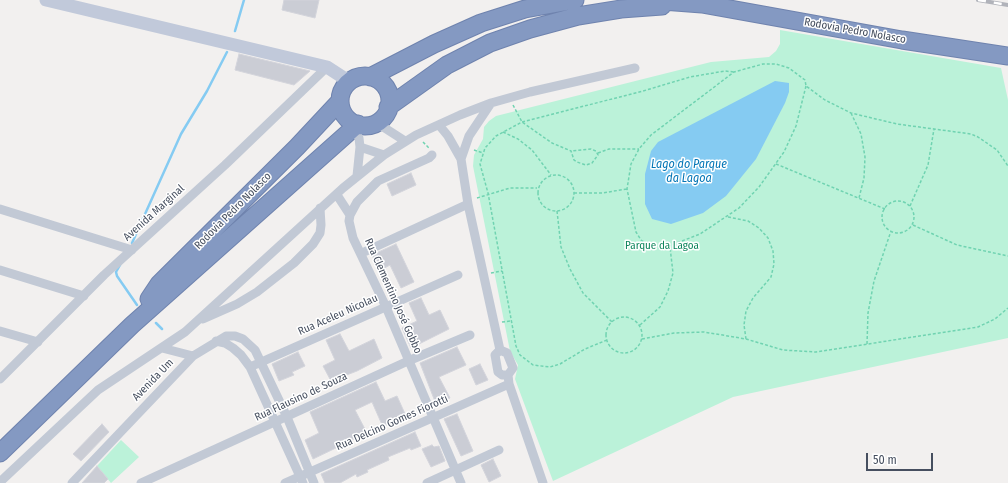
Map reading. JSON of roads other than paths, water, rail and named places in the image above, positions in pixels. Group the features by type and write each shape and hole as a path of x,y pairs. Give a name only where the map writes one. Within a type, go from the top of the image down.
{"highway":[{"path":"370,77 434,44 481,23 525,9 575,0"},
{"name":"Rodovia Pedro Nolasco","path":"649,0 702,4 902,40 1008,56"},
{"name":"Rodovia Pedro Nolasco","path":"388,107 447,65 490,43 530,29 578,16 621,9 702,4"},
{"path":"365,76 370,77 378,79 387,89 390,101 386,114 377,123 356,127 342,113 340,100 343,88 353,79 365,76"},
{"name":"Rodovia Pedro Nolasco","path":"132,325 159,284 297,148 340,100"},
{"name":"Rodovia Pedro Nolasco","path":"0,453 132,325 302,172 356,127"}],"street":[{"path":"46,0 326,67 350,82"},
{"name":"Avenida Marginal","path":"0,379 132,250 225,165 326,67"},
{"path":"0,482 98,390 162,348 198,321 320,208 337,195 357,176 405,141 439,125 491,104 530,92 635,68"},
{"path":"461,160 469,136 491,104"},
{"path":"377,123 405,141"},
{"path":"439,125 448,136 461,160 468,203 500,350"},
{"path":"356,127 360,147 357,176"},
{"path":"360,147 384,155"},
{"path":"337,195 350,215 357,202 378,181 429,158 432,155"},
{"path":"362,253 468,203"},
{"path":"198,321 219,313 244,300 257,292 294,263 313,244 320,234 320,208"},
{"path":"0,209 132,250"},
{"name":"Rua Clementino José Gobbo","path":"350,215 350,229 386,307 461,483"},
{"path":"0,270 84,296"},
{"name":"Rua Aceleu Nicolau","path":"250,367 458,274"},
{"path":"0,331 38,342"},
{"name":"Rua Flausino de Souza","path":"141,483 156,480 275,422 408,361 470,335"},
{"name":"Avenida Um","path":"72,483 193,356 226,336 235,336 243,339 255,350 287,417 314,483"},
{"path":"216,341 225,343 233,348 241,355 250,367 301,480"},
{"path":"162,348 193,356"},
{"path":"500,350 507,353 513,368 508,375 509,384 543,483"},
{"path":"500,350 495,355 498,372 502,375 508,375"},
{"name":"Rua Delcino Gomes Fiorotti","path":"285,483 301,480 309,472 509,384"},
{"path":"427,483 499,450"}],"water":[{"name":"Lago do Parque da Lagoa","path":"775,81 789,83 789,92 785,103 756,159 726,196 703,213 671,224 652,219 645,204 645,174 651,151 658,142"}],"waterway":[{"path":"235,31 244,0"},
{"path":"132,243 181,134 207,91 227,52"},
{"path":"120,265 116,272 117,276 137,305"},
{"path":"156,323 162,329"}],"railway":[{"path":"978,0 1008,5"}],"park label":[{"name":"Parque da Lagoa","path":"662,246"}]}
